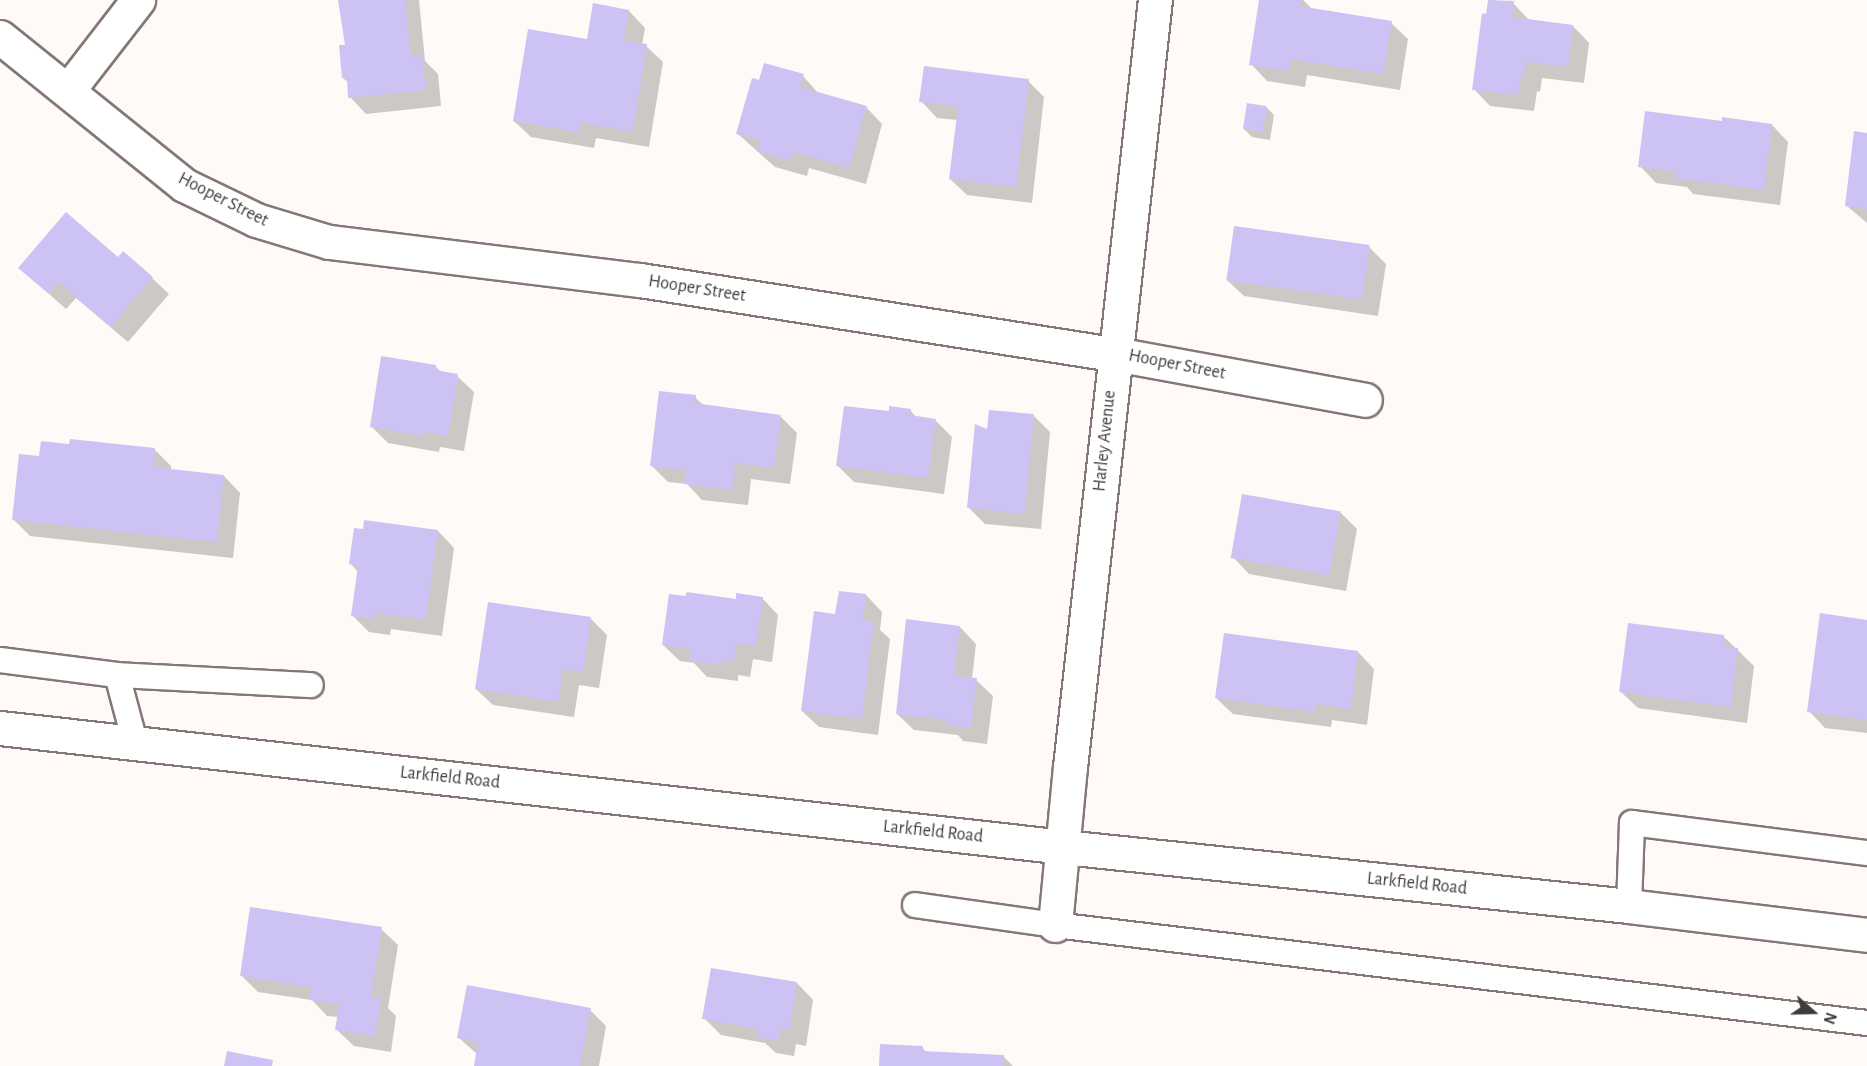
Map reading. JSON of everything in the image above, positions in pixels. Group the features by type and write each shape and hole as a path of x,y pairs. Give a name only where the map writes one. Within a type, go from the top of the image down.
{"street":[{"path":"69,89 138,0"},
{"name":"Harley Avenue","path":"1055,925 1155,0"},
{"name":"Hooper Street","path":"0,37 69,89 184,184 256,220 329,242 640,280 1115,354 1365,400"},
{"name":"Larkfield Road","path":"0,728 1064,847 1629,906 1867,935"}],"lane":[{"path":"0,660 117,675 311,685"},
{"path":"117,675 135,742"},
{"path":"1629,906 1632,824 1867,853"},
{"path":"915,905 1055,925 1867,1023"}],"building":[{"path":"338,0 405,0 411,57 422,55 426,90 348,98 347,78 342,78 339,45 345,45"},
{"path":"1259,0 1301,0 1299,6 1392,21 1383,74 1291,59 1289,71 1249,65"},
{"path":"1488,0 1514,1 1512,17 1573,25 1568,67 1526,62 1518,95 1472,90 1482,13 1486,14"},
{"path":"593,3 629,10 624,41 647,44 633,131 580,123 578,132 513,121 528,29 587,39"},
{"path":"764,63 804,74 800,87 867,106 849,168 793,152 790,161 757,151 760,140 736,134 752,78 759,80"},
{"path":"924,66 1029,79 1016,187 949,179 958,107 919,102"},
{"path":"1247,103 1267,106 1263,132 1243,129"},
{"path":"1645,111 1722,121 1722,117 1772,124 1764,190 1675,178 1676,172 1638,167"},
{"path":"1854,131 1867,133 1867,209 1845,206"},
{"path":"66,212 118,257 123,251 153,277 111,327 58,282 49,294 18,268"},
{"path":"1234,226 1370,245 1362,300 1226,280"},
{"path":"381,356 436,365 435,370 458,374 448,436 424,432 423,436 370,427"},
{"path":"659,391 696,395 695,403 781,415 774,468 735,463 732,490 684,484 686,470 650,466"},
{"path":"844,406 889,411 889,406 911,409 910,415 936,419 928,478 836,466"},
{"path":"989,410 1034,414 1025,514 967,508 975,424 987,429"},
{"path":"70,439 155,448 153,467 224,475 217,542 12,520 19,454 39,456 41,441 69,444"},
{"path":"1242,494 1340,511 1329,575 1231,558"},
{"path":"364,520 438,530 426,620 375,613 374,619 351,616 358,566 349,564 354,528 363,529"},
{"path":"839,591 866,594 863,621 874,621 862,719 801,711 814,611 835,614"},
{"path":"687,592 736,599 736,593 763,597 756,646 736,644 734,661 722,659 722,665 689,661 690,649 662,645 669,594 685,596"},
{"path":"488,602 591,617 583,672 563,669 558,702 475,689"},
{"path":"1820,613 1867,620 1867,720 1807,712"},
{"path":"906,619 960,626 954,676 977,678 971,728 945,725 946,720 896,714"},
{"path":"1628,623 1724,635 1723,646 1738,648 1731,707 1619,692"},
{"path":"1224,633 1358,651 1351,709 1316,704 1315,712 1215,698"},
{"path":"250,907 382,927 371,997 381,998 375,1036 335,1030 339,1004 309,1000 311,987 240,976"},
{"path":"711,968 797,982 790,1030 780,1028 778,1041 757,1037 759,1029 702,1019"},
{"path":"467,985 591,1008 580,1066 474,1066 478,1042 457,1038"},
{"path":"880,1044 923,1046 923,1051 1004,1055 1004,1066 879,1066"},
{"path":"227,1051 273,1060 272,1066 224,1066"}]}
